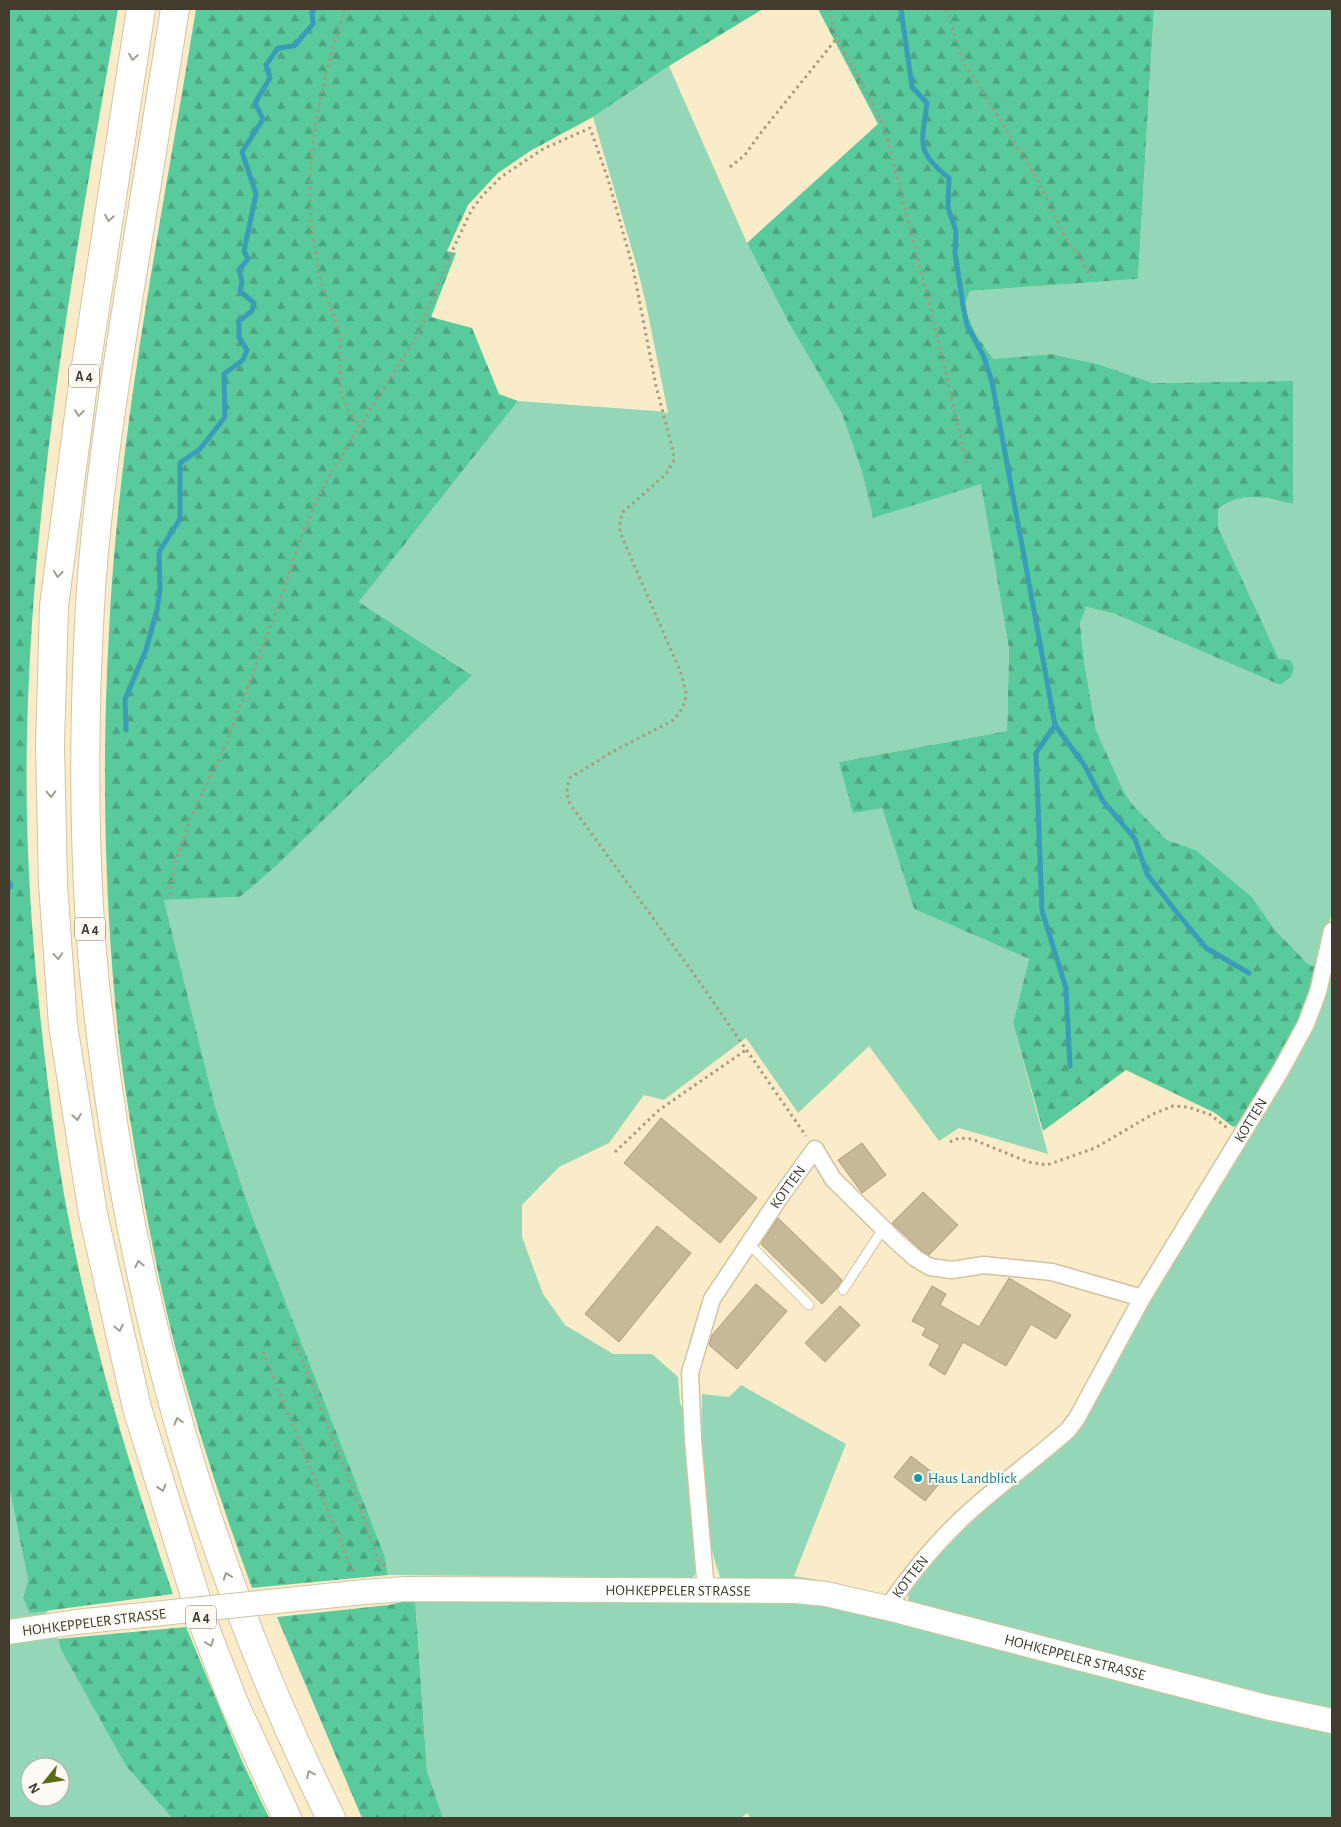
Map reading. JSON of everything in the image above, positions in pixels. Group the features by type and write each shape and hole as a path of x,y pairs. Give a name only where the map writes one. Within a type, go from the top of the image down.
{"highway":[{"name":"A 4","path":"141,9 82,392 54,606 50,774 53,884 63,1025 93,1214 137,1408 206,1631 234,1703 286,1818"},
{"name":"A 4","path":"176,9 120,346 98,515 88,661 85,744 90,927 99,1020 115,1141 133,1236 161,1362 188,1459 226,1574 285,1719 331,1818"}],"street":[{"name":"KOTTEN","path":"887,1608 909,1577 938,1542 976,1505 1068,1430 1087,1400 1142,1298 1240,1138 1306,1024 1318,992 1332,931"},
{"name":"KOTTEN","path":"706,1590 693,1440 690,1372 712,1299 815,1149 833,1179 915,1258 930,1267 952,1270 984,1265 1052,1272 1142,1298"},
{"name":"HOHKEPPELER STRASSE","path":"9,1632 360,1587 406,1589 796,1591 826,1594 887,1608 1266,1707 1332,1721"}],"lane":[{"path":"843,1290 883,1228"},
{"path":"749,1244 810,1306"}],"path":[{"path":"345,9 333,45 318,112 309,174 310,213 322,284 336,320 339,335 343,399 360,426"},
{"path":"830,9 832,23 838,38 884,125 936,331 967,464"},
{"path":"946,9 963,61 1036,177 1067,241 1082,260 1091,277"},
{"path":"730,167 745,155 838,38"},
{"path":"170,895 175,862 194,810 225,746 273,620 305,527 324,485 416,336 471,211 482,196 501,177 543,149 590,128 608,179 633,268 656,386 674,451 674,460 671,467 659,481 622,513 619,527 668,639 681,673 686,693 685,702 680,712 672,721 612,752 570,778 567,794 570,804 691,969 815,1149"},
{"path":"615,1152 658,1110 746,1050"},
{"path":"950,1142 959,1138 972,1139 1028,1162 1047,1165 1095,1148 1153,1114 1174,1106 1188,1106 1211,1115 1240,1138"},
{"path":"295,1341 378,1559 387,1569"},
{"path":"263,1352 360,1587"}],"green space":[{"path":"9,9 118,9 72,281 47,463 37,554 27,738 28,838 33,938 39,1004 51,1105 66,1205 87,1304 112,1401 141,1498 173,1594 30,1613 23,1598 28,1580 9,1486"},
{"path":"196,9 763,9 669,66 593,117 530,151 498,173 468,205 447,251 456,253 431,317 472,328 499,394 518,401 359,602 472,675 277,865 240,897 164,900 215,1106 251,1213 385,1557 388,1575 252,1588 221,1500 176,1350 145,1208 119,1041 111,955 106,862 105,723 114,553 122,475 144,319"},
{"path":"818,9 1154,9 1138,279 970,291 964,307 976,334 993,359 1051,354 1098,364 1153,383 1293,381 1293,504 1264,498 1246,497 1237,499 1218,509 1218,527 1279,659 1290,660 1294,668 1291,677 1280,685 1115,614 1086,607 1080,623 1084,661 1096,730 1123,790 1132,804 1167,840 1196,850 1252,897 1275,930 1308,964 1318,968 1302,1016 1242,1124 1233,1127 1215,1113 1126,1070 1043,1131 1013,1023 1029,959 914,909 882,808 853,813 839,762 1007,731 1009,649 981,484 873,518 862,472 842,414 790,325 747,243 878,124"},
{"path":"1154,9 1332,9 1332,911 1318,968 1308,964 1275,930 1252,897 1196,850 1167,840 1132,804 1123,790 1096,730 1084,661 1080,623 1085,607 1115,614 1280,685 1279,659 1218,527 1218,509 1228,503 1247,497 1264,498 1293,504 1293,381 1153,383 1098,364 1051,354 993,359 976,334 964,307 970,291 1138,279"},
{"path":"669,66 747,243 790,325 842,414 862,472 873,518 981,483 1009,649 1007,731 839,762 882,808 914,909 1029,959 1013,1023 1048,1154 959,1128 939,1141 869,1046 798,1113 746,1038 664,1100 644,1095 609,1143 559,1167 522,1205 522,1237 543,1294 565,1325 613,1354 652,1354 678,1377 680,1403 686,1417 698,1571 692,1578 388,1575 385,1557 251,1213 215,1106 164,900 240,897 471,674 359,602 518,401 668,413 637,267 593,117"},
{"path":"1332,955 1332,1713 914,1607 908,1599 909,1589 950,1539 985,1507 1073,1436"},
{"path":"741,1385 846,1444 794,1576 836,1583 871,1594 721,1583 717,1579 720,1577 708,1533 703,1487 702,1394 729,1397"},
{"path":"9,1486 28,1580 23,1598 30,1612 49,1610 42,1617 9,1623"},
{"path":"415,1599 830,1603 1332,1729 1332,1818 751,1818 747,1813 741,1818 443,1818 427,1771"},
{"path":"415,1599 427,1771 443,1818 362,1818 277,1617 389,1605"},
{"path":"186,1627 242,1761 269,1818 172,1818 126,1766 61,1650 58,1639"},
{"path":"54,1635 58,1639 61,1650 126,1766 172,1818 9,1818 9,1641"}],"building":[{"path":"661,1118 757,1198 720,1243 624,1163"},
{"path":"862,1143 886,1175 862,1193 838,1160"},
{"path":"923,1192 958,1225 929,1255 892,1223"},
{"path":"778,1218 842,1280 822,1304 761,1244"},
{"path":"657,1226 691,1253 619,1342 585,1314"},
{"path":"1009,1278 1071,1315 1056,1339 1031,1324 1006,1366 963,1342 945,1375 929,1365 940,1345 922,1335 926,1328 912,1321 932,1286 946,1294 940,1305 979,1327"},
{"path":"756,1284 787,1311 737,1369 709,1345 712,1335"},
{"path":"840,1306 860,1325 825,1362 805,1343"},
{"name":"Haus Landblick","path":"911,1456 942,1480 925,1501 894,1477"}],"waterway":[{"path":"126,730 125,699 146,650 157,610 160,590 159,552 180,519 180,463 200,449 225,417 224,374 243,360 247,350 239,337 239,321 252,311 254,303 240,291 242,282 239,270 248,259 244,251 256,194 242,152 263,119 255,103 270,78 266,65 278,48 294,46 313,24 312,12 314,9"},
{"path":"901,9 912,87 927,103 923,145 931,161 949,178 948,208 956,231 955,253 963,305 967,325 984,357 992,382 1055,725 1036,753 1042,911 1066,988 1070,1066"},
{"path":"1055,725 1085,766 1103,801 1135,839 1147,874 1174,909 1206,948 1249,973"},
{"path":"9,882 11,885 9,888"}],"place":[{"name":"Haus Landblick","path":"918,1478"}]}
